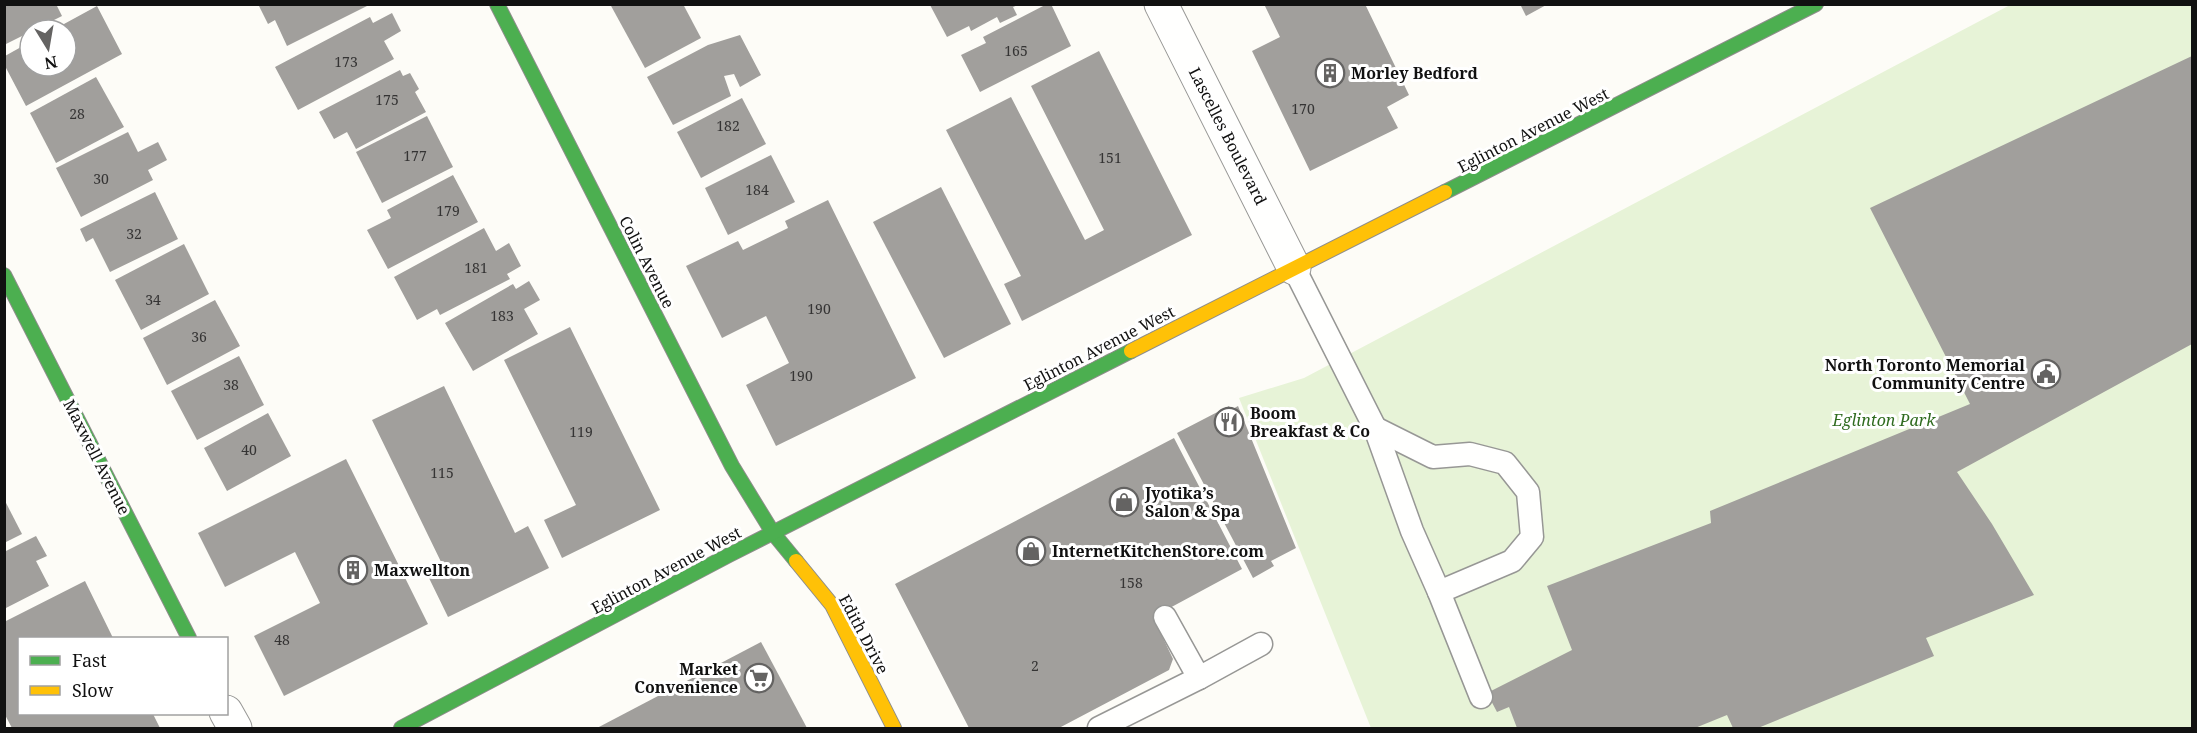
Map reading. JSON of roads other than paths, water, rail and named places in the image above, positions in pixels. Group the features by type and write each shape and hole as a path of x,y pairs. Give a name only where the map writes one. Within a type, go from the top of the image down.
{"main road":[{"name":"Colin Avenue","path":"497,4 732,466 773,533"},
{"name":"Eglinton Avenue West","path":"401,729 773,533 1816,4"},
{"name":"Maxwell Avenue","path":"4,275 188,637"},
{"name":"Edith Drive","path":"773,533 832,605 894,729"}],"street":[{"name":"Lascelles Boulevard","path":"1161,4 1294,268"},
{"path":"227,715 234,729"}],"lane":[{"path":"1294,268 1375,428 1412,531 1481,697"},
{"path":"1375,428 1433,457 1470,454 1505,463 1528,492 1532,537 1512,561 1439,592"},
{"path":"1165,617 1199,678"},
{"path":"1099,729 1261,644"}],"place":[{"name":"Morley Bedford","path":"1330,73"},
{"name":"North Toronto Memorial Community Centre","path":"2046,374"},
{"name":"Boom Breakfast & Co","path":"1229,422"},
{"name":"Jyotika’s Salon & Spa","path":"1124,502"},
{"name":"InternetKitchenStore.com","path":"1031,551"},
{"name":"Maxwellton","path":"353,570"},
{"name":"Market Convenience","path":"759,678"}],"park label":[{"name":"Eglinton Park","path":"1884,420"}]}
